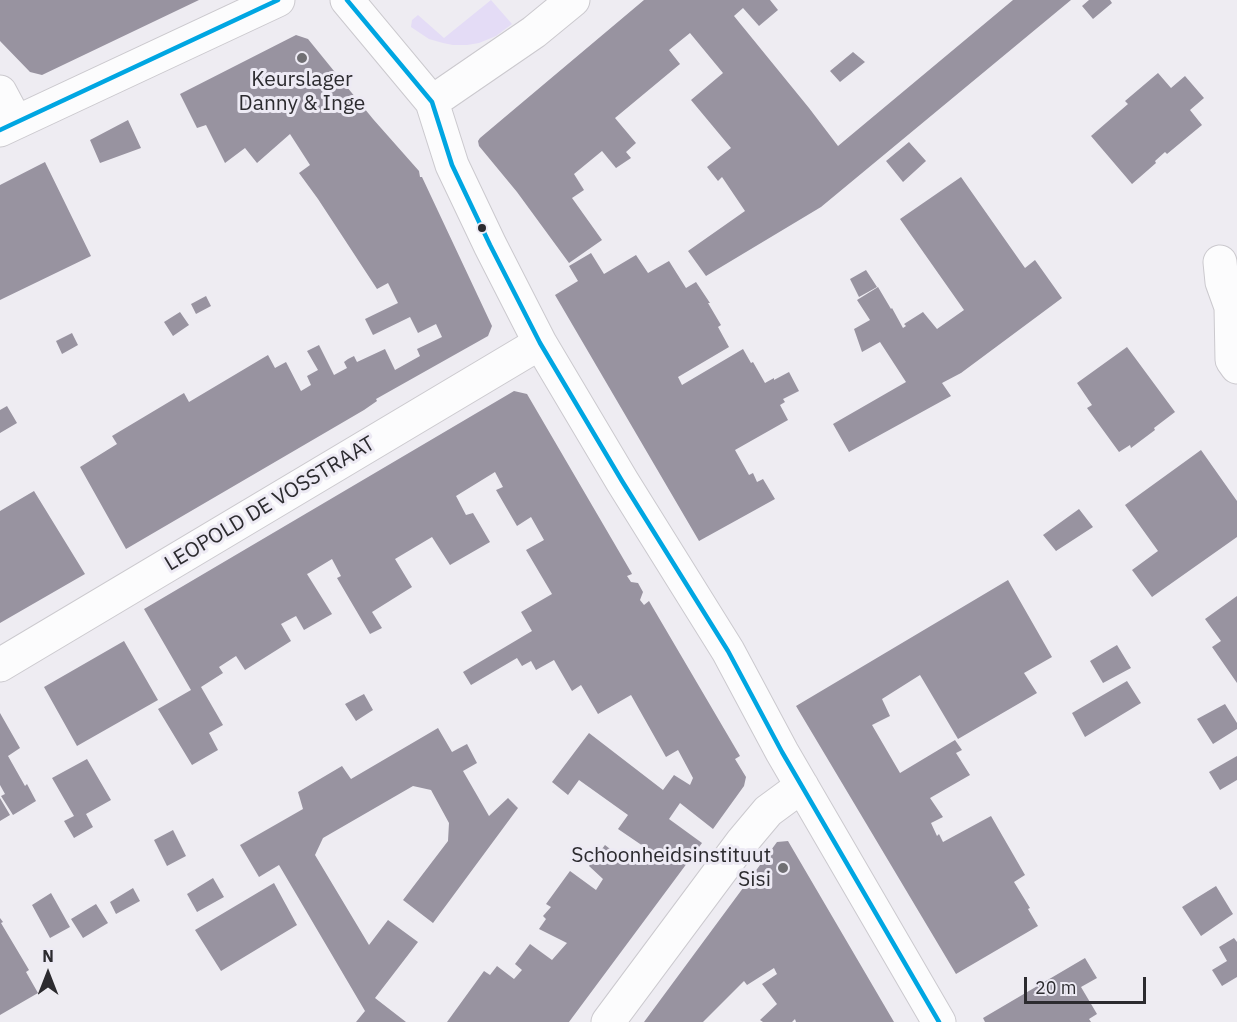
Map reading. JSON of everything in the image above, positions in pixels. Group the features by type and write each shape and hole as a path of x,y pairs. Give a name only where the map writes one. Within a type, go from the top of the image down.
{"street":[{"path":"0,92 8,126 278,0"},
{"path":"347,0 432,102 452,165 540,343 622,481 728,651 802,786 939,1022"},
{"path":"432,102 534,32 573,0"},
{"path":"1220,262 1222,282 1234,309 1232,360 1237,367"},
{"name":"LEOPOLD DE VOSSTRAAT","path":"0,665 540,343"},
{"path":"608,1022 742,842 768,811 802,786"}],"shaded area":[{"path":"491,0 512,24 496,36 479,43 453,45 443,43 429,39 411,27 412,20 418,15 444,38"}],"building":[{"path":"0,0 199,0 42,75 30,72 0,41"},
{"path":"644,0 770,0 778,10 759,26 743,8 734,16 838,146 1013,0 1071,0 821,207 706,276 688,251 745,211 722,177 718,181 707,167 731,148 691,100 723,73 690,33 669,50 680,64 615,118 636,143 626,152 631,158 616,168 602,151 574,174 584,190 572,198 602,240 569,263 517,192 479,146 480,138"},
{"path":"1089,0 1110,0 1112,3 1093,19 1082,6"},
{"path":"296,35 308,39 419,171 492,326 488,336 376,399 377,401 364,410 126,549 80,467 117,444 112,436 184,393 189,402 268,355 275,368 286,362 301,391 311,385 307,376 318,370 307,351 319,345 334,375 347,368 344,362 348,359 354,356 357,362 385,349 395,370 420,356 417,349 442,337 436,324 418,333 410,317 373,335 365,319 398,303 388,283 377,289 299,173 310,165 290,134 257,163 245,148 225,163 206,125 197,128 180,94"},
{"path":"853,52 865,62 840,82 830,71"},
{"path":"1158,73 1171,88 1185,76 1204,98 1190,110 1202,125 1167,154 1165,152 1132,184 1091,136 1128,104 1125,101"},
{"path":"128,120 141,148 100,163 90,140"},
{"path":"909,142 926,161 903,182 886,161"},
{"path":"45,162 91,256 0,300 0,185"},
{"path":"961,177 1025,268 1035,260 1062,298 961,373 942,383 951,396 849,452 833,424 906,382 880,342 862,352 854,329 870,320 857,300 878,287 903,328 906,326 904,324 923,312 937,329 964,310 900,219"},
{"path":"591,253 604,274 636,255 648,273 669,261 686,288 696,282 710,303 708,303 721,325 718,327 729,347 678,377 682,385 743,349 765,383 789,372 799,391 783,399 785,402 780,405 788,420 735,450 749,475 753,473 757,482 763,479 775,499 699,541 555,295 578,281 569,266"},
{"path":"866,270 877,287 859,297 850,279"},
{"path":"206,296 211,306 196,314 191,304"},
{"path":"180,312 189,325 173,336 164,322"},
{"path":"72,333 78,345 62,354 56,341"},
{"path":"1127,347 1175,412 1131,448 1130,445 1119,452 1087,408 1092,405 1077,383"},
{"path":"514,391 527,394 631,572 632,574 627,576 631,582 638,583 643,592 640,600 644,605 649,601 740,756 735,759 746,777 744,786 713,829 680,803 669,819 702,843 569,1022 447,1022 484,971 490,975 497,966 514,979 522,970 515,964 530,944 552,960 567,943 539,929 546,919 543,916 551,907 546,904 570,871 596,890 603,879 589,866 605,845 628,863 643,846 618,829 628,815 579,780 568,795 552,782 589,733 663,790 674,775 690,785 693,778 678,750 666,757 631,695 598,714 581,685 572,691 554,660 536,670 531,661 522,666 517,658 471,685 463,672 532,631 521,612 552,594 526,550 544,540 531,517 517,526 496,490 503,487 495,472 456,496 466,515 473,513 490,542 450,565 432,537 395,559 412,587 372,612 382,628 370,634 337,578 341,576 332,559 307,574 332,614 304,630 296,616 281,624 291,641 245,670 236,656 219,667 223,673 201,687 223,725 209,733 218,750 192,765 158,709 191,690 144,609"},
{"path":"7,406 17,423 0,433 0,410"},
{"path":"1201,450 1237,501 1237,537 1152,597 1132,570 1158,551 1125,505"},
{"path":"34,491 85,574 0,623 0,511"},
{"path":"1079,509 1093,527 1056,551 1043,535"},
{"path":"1008,580 1052,657 1024,673 1037,693 958,739 920,675 882,699 890,716 872,725 900,773 955,740 962,750 956,753 970,775 930,798 943,817 931,823 937,836 939,834 943,842 991,816 1025,875 1014,882 1038,926 956,974 796,706"},
{"path":"1237,596 1237,683 1212,647 1221,641 1205,619"},
{"path":"124,641 158,700 77,746 44,687"},
{"path":"1117,645 1131,668 1103,683 1090,661"},
{"path":"1127,681 1141,703 1085,737 1072,713"},
{"path":"364,694 373,710 356,721 345,704"},
{"path":"1225,704 1237,723 1237,729 1213,744 1197,719"},
{"path":"0,713 20,748 8,756 36,801 13,815 1,796 5,794 0,785"},
{"path":"438,728 452,752 467,744 477,763 463,771 489,816 508,798 518,808 433,923 403,900 448,841 449,823 431,790 413,786 323,838 315,855 369,945 388,920 418,942 375,998 406,1022 356,1022 365,1011 279,865 259,877 240,845 303,809 298,792 342,766 351,779"},
{"path":"1237,756 1237,780 1220,790 1209,772"},
{"path":"87,759 111,800 86,814 93,827 74,838 64,821 74,816 52,778"},
{"path":"0,798 10,815 0,821"},
{"path":"173,830 186,856 167,866 154,840"},
{"path":"788,841 894,1022 796,1022 795,1019 792,1022 763,1022 760,1020 777,1004 762,984 777,974 774,968 747,985 744,981 703,1022 644,1022 777,842"},
{"path":"213,878 224,897 197,912 187,894"},
{"path":"274,883 297,925 221,971 195,930"},
{"path":"1216,886 1233,914 1201,936 1182,907"},
{"path":"133,888 140,901 116,914 110,902"},
{"path":"51,893 70,927 50,938 32,905"},
{"path":"96,904 108,923 83,938 71,919"},
{"path":"0,918 29,970 26,972 38,993 0,1015"},
{"path":"1234,938 1237,942 1237,977 1222,986 1212,970 1227,961 1219,947"},
{"path":"1085,958 1097,978 1081,987 1097,1014 1089,1019 1091,1022 985,1022 983,1018"}],"transit line":[{"path":"0,130 278,0"},
{"path":"347,0 432,102 452,165 540,343 622,481 728,651 782,752 939,1022"}],"place":[{"name":"Keurslager Danny & Inge","path":"302,58"},
{"name":"Schoonheidsinstituut Sisi","path":"783,868"}]}
